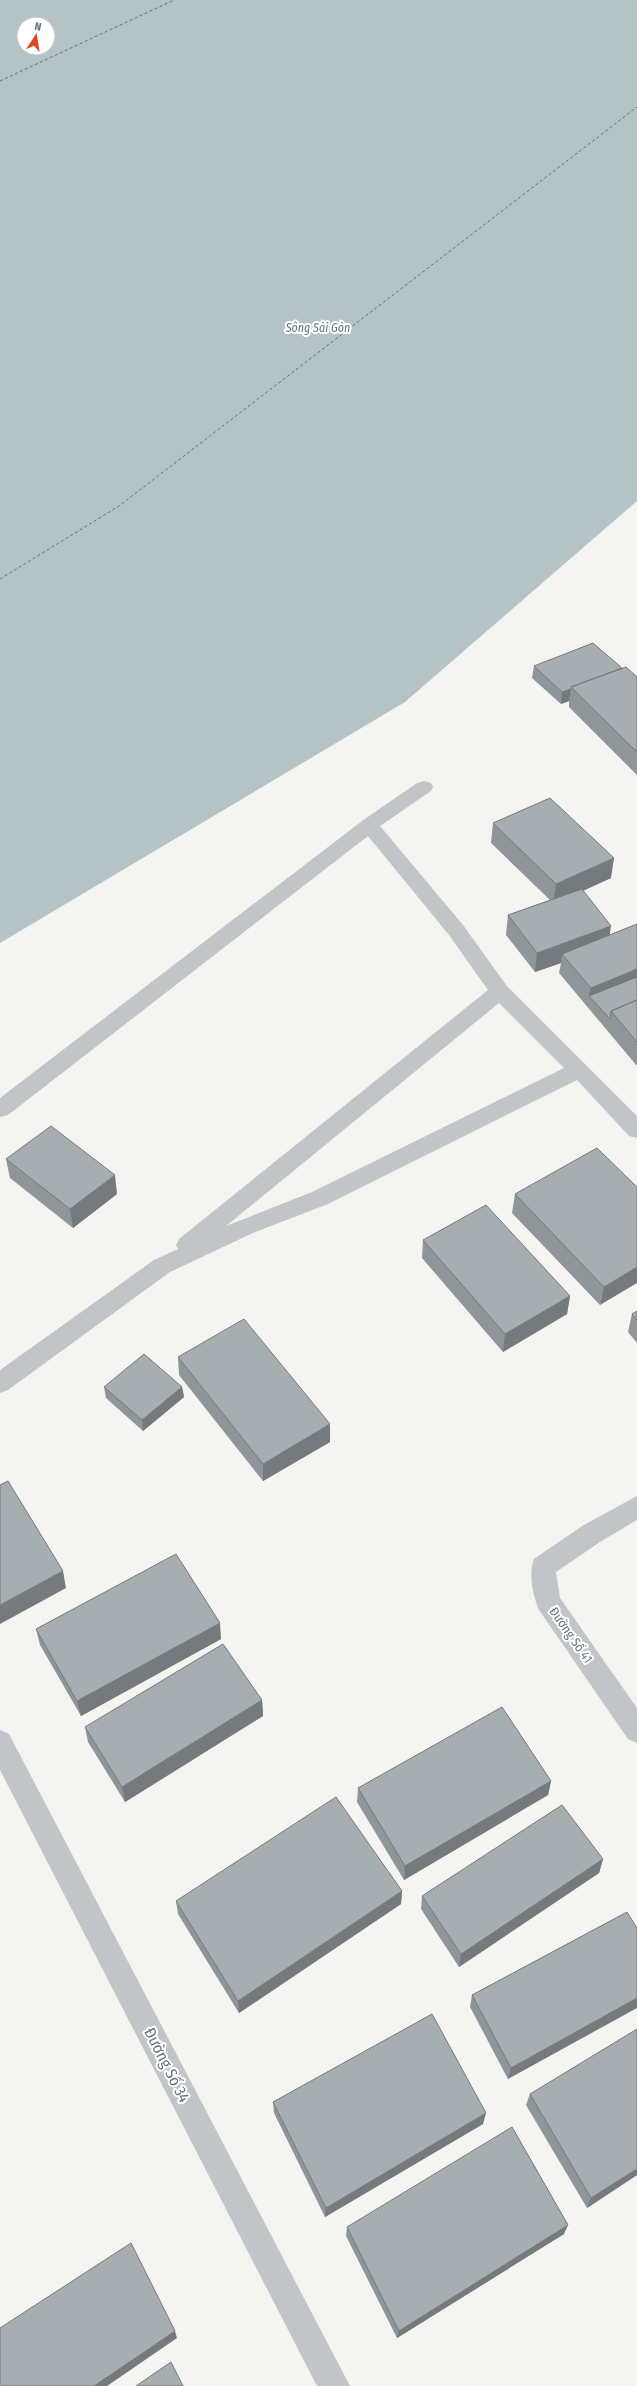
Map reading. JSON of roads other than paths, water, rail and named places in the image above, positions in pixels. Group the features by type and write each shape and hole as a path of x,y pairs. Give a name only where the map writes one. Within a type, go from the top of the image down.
{"street":[{"path":"0,1109 368,825 424,787"},
{"path":"368,825 456,930 500,991 578,1070 613,1103 637,1130"},
{"path":"0,1383 162,1266 500,991"},
{"path":"162,1266 245,1227 320,1198 578,1070"},
{"name":"Đường Số 41","path":"637,1507 543,1567 548,1602 637,1730"},
{"name":"Đường Số 34","path":"0,1743 334,2386"}],"water":[{"name":"Sông Sài Gòn","path":"0,0 637,0 637,501 405,702 0,943"}]}
